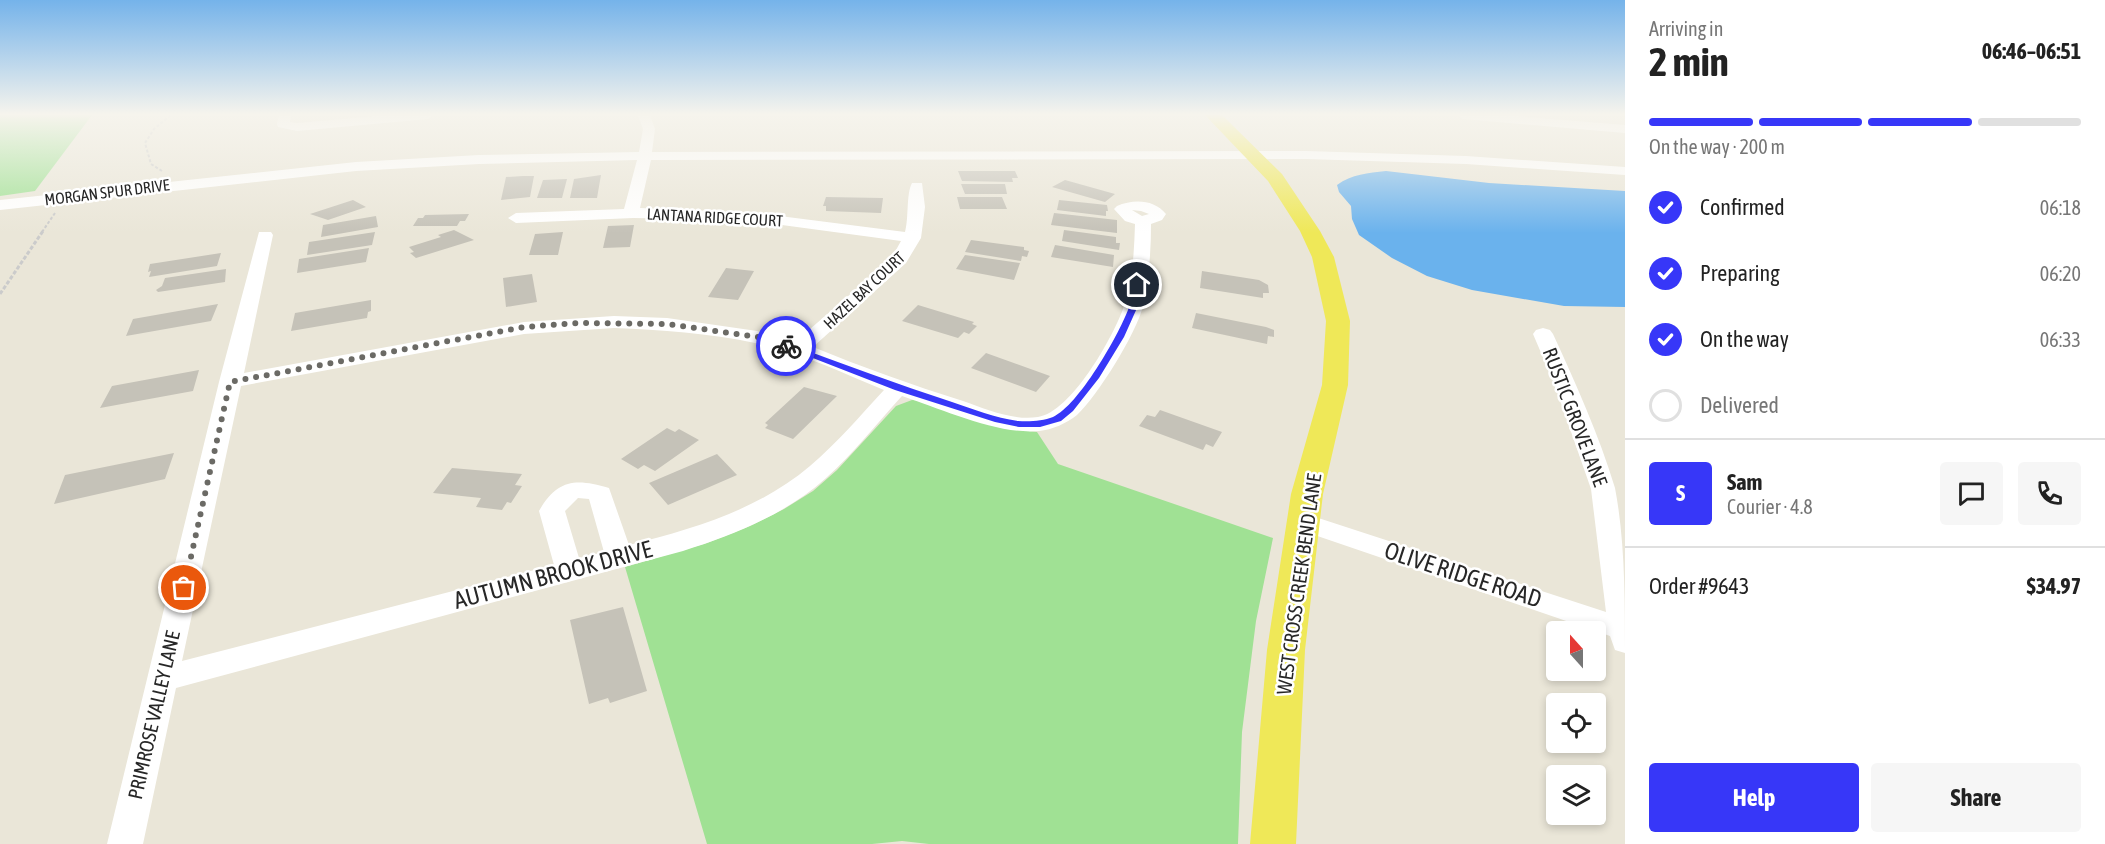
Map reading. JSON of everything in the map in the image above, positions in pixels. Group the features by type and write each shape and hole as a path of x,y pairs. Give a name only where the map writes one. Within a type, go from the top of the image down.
{"main road":[{"name":"WEST CROSS CREEK BEND LANE","path":"1253,154 1275,178 1310,231 1323,257 1338,321 1335,385 1307,494 1286,650 1274,844"}],"street":[{"name":"MORGAN SPUR DRIVE","path":"2,205 199,181 407,163 646,156 972,154"},
{"name":"MORGAN SPUR DRIVE","path":"1311,154 1423,157 1625,171"},
{"path":"631,213 646,156"},
{"name":"HAZEL BAY COURT","path":"799,349 897,263 913,238 919,208 917,186"},
{"name":"LANTANA RIDGE COURT","path":"516,218 631,213 757,218 913,238"},
{"path":"230,382 496,332 578,323 667,324 758,337 799,349 898,388 999,420 1019,424 1040,424 1058,418 1070,409 1096,376 1120,337 1133,308 1142,262 1143,221"},
{"name":"PRIMROSE VALLEY LANE","path":"125,844 230,382 266,235"},
{"name":"RUSTIC GROVE LANE","path":"1543,334 1565,383 1603,489 1624,636"},
{"name":"AUTUMN BROOK DRIVE","path":"163,679 683,541 734,524 783,498 819,471 898,388"},
{"path":"569,570 552,511 558,500 570,492 585,489 600,494 619,557"},
{"name":"OLIVE RIDGE ROAD","path":"1303,522 1624,636"}],"path":[{"path":"148,154 153,167 169,172"},
{"path":"0,294 60,205"}],"green space":[{"path":"0,154 62,154 35,191 0,196"},
{"path":"912,400 923,401 997,427 1037,432 1058,464 1273,538 1256,621 1242,732 1238,844 929,844 902,841 872,844 707,844 625,567 707,543 750,526 784,509 813,491 837,470 896,406"}],"water":[{"path":"1386,171 1489,183 1625,191 1625,307 1564,306 1472,290 1427,276 1392,258 1359,235 1352,219 1351,206 1339,192 1337,185 1354,176"}],"building":[{"path":"958,171 1015,171 1018,178 1012,178 1013,182 962,181"},
{"path":"601,175 597,198 570,198 574,179"},
{"path":"534,176 530,197 501,200 506,177"},
{"path":"567,179 562,198 537,198 543,180"},
{"path":"1065,180 1115,194 1105,202 1052,187"},
{"path":"961,184 1005,184 1007,194 965,194"},
{"path":"826,197 883,198 881,213 826,211 826,206 823,206"},
{"path":"957,197 1002,197 1007,209 960,209"},
{"path":"353,200 366,207 328,220 310,214"},
{"path":"1059,200 1107,205 1108,211 1106,211 1106,216 1057,210"},
{"path":"1054,213 1117,220 1117,233 1051,225"},
{"path":"469,214 465,221 460,221 457,226 413,226 418,218 423,218 425,215"},
{"path":"376,216 378,227 321,237 323,225"},
{"path":"634,225 630,247 603,248 608,226"},
{"path":"454,230 474,240 416,258 410,253 414,252 409,247 441,237 438,235"},
{"path":"1064,230 1116,237 1116,243 1120,243 1119,250 1062,241"},
{"path":"375,232 372,245 307,255 309,242"},
{"path":"563,232 558,255 529,255 535,234"},
{"path":"971,240 1024,247 1024,250 1029,251 1027,257 1022,256 1021,261 965,252"},
{"path":"1055,245 1114,255 1113,267 1051,257"},
{"path":"369,248 366,262 297,273 299,259"},
{"path":"221,253 217,266 149,277 150,264"},
{"path":"965,255 1020,263 1014,280 956,269"},
{"path":"726,268 754,271 738,300 708,297"},
{"path":"226,269 225,282 158,292 156,290 162,286 165,278"},
{"path":"1202,271 1259,280 1268,285 1269,293 1263,293 1263,298 1200,288"},
{"path":"532,274 537,302 506,307 503,278"},
{"path":"371,300 371,311 368,312 367,318 291,331 295,313"},
{"path":"218,304 211,321 126,336 133,319"},
{"path":"918,305 974,322 972,324 977,326 969,334 964,332 958,338 902,321"},
{"path":"1196,313 1266,327 1274,330 1274,337 1268,336 1267,344 1192,328"},
{"path":"986,353 1050,376 1036,392 971,368"},
{"path":"199,370 193,391 100,408 112,386"},
{"path":"804,387 837,396 793,439 765,428 768,425 765,423"},
{"path":"1160,410 1222,432 1213,447 1206,444 1203,450 1139,426 1147,415 1155,417"},
{"path":"667,428 675,432 679,429 699,440 655,471 644,465 638,469 621,459"},
{"path":"174,453 165,479 54,504 65,475"},
{"path":"717,454 737,475 668,505 649,483"},
{"path":"452,468 522,474 515,485 522,486 511,503 507,502 502,510 476,507 481,498 433,493"},
{"path":"623,607 647,691 610,703 608,698 589,704 570,620"}],"way so far":[{"path":"184,588 230,382 524,327 578,323 667,324 758,337 786,346"}],"route":[{"path":"786,346 898,388 999,420 1019,424 1040,424 1058,418 1070,409 1096,376 1120,337 1133,308 1137,285"}]}
